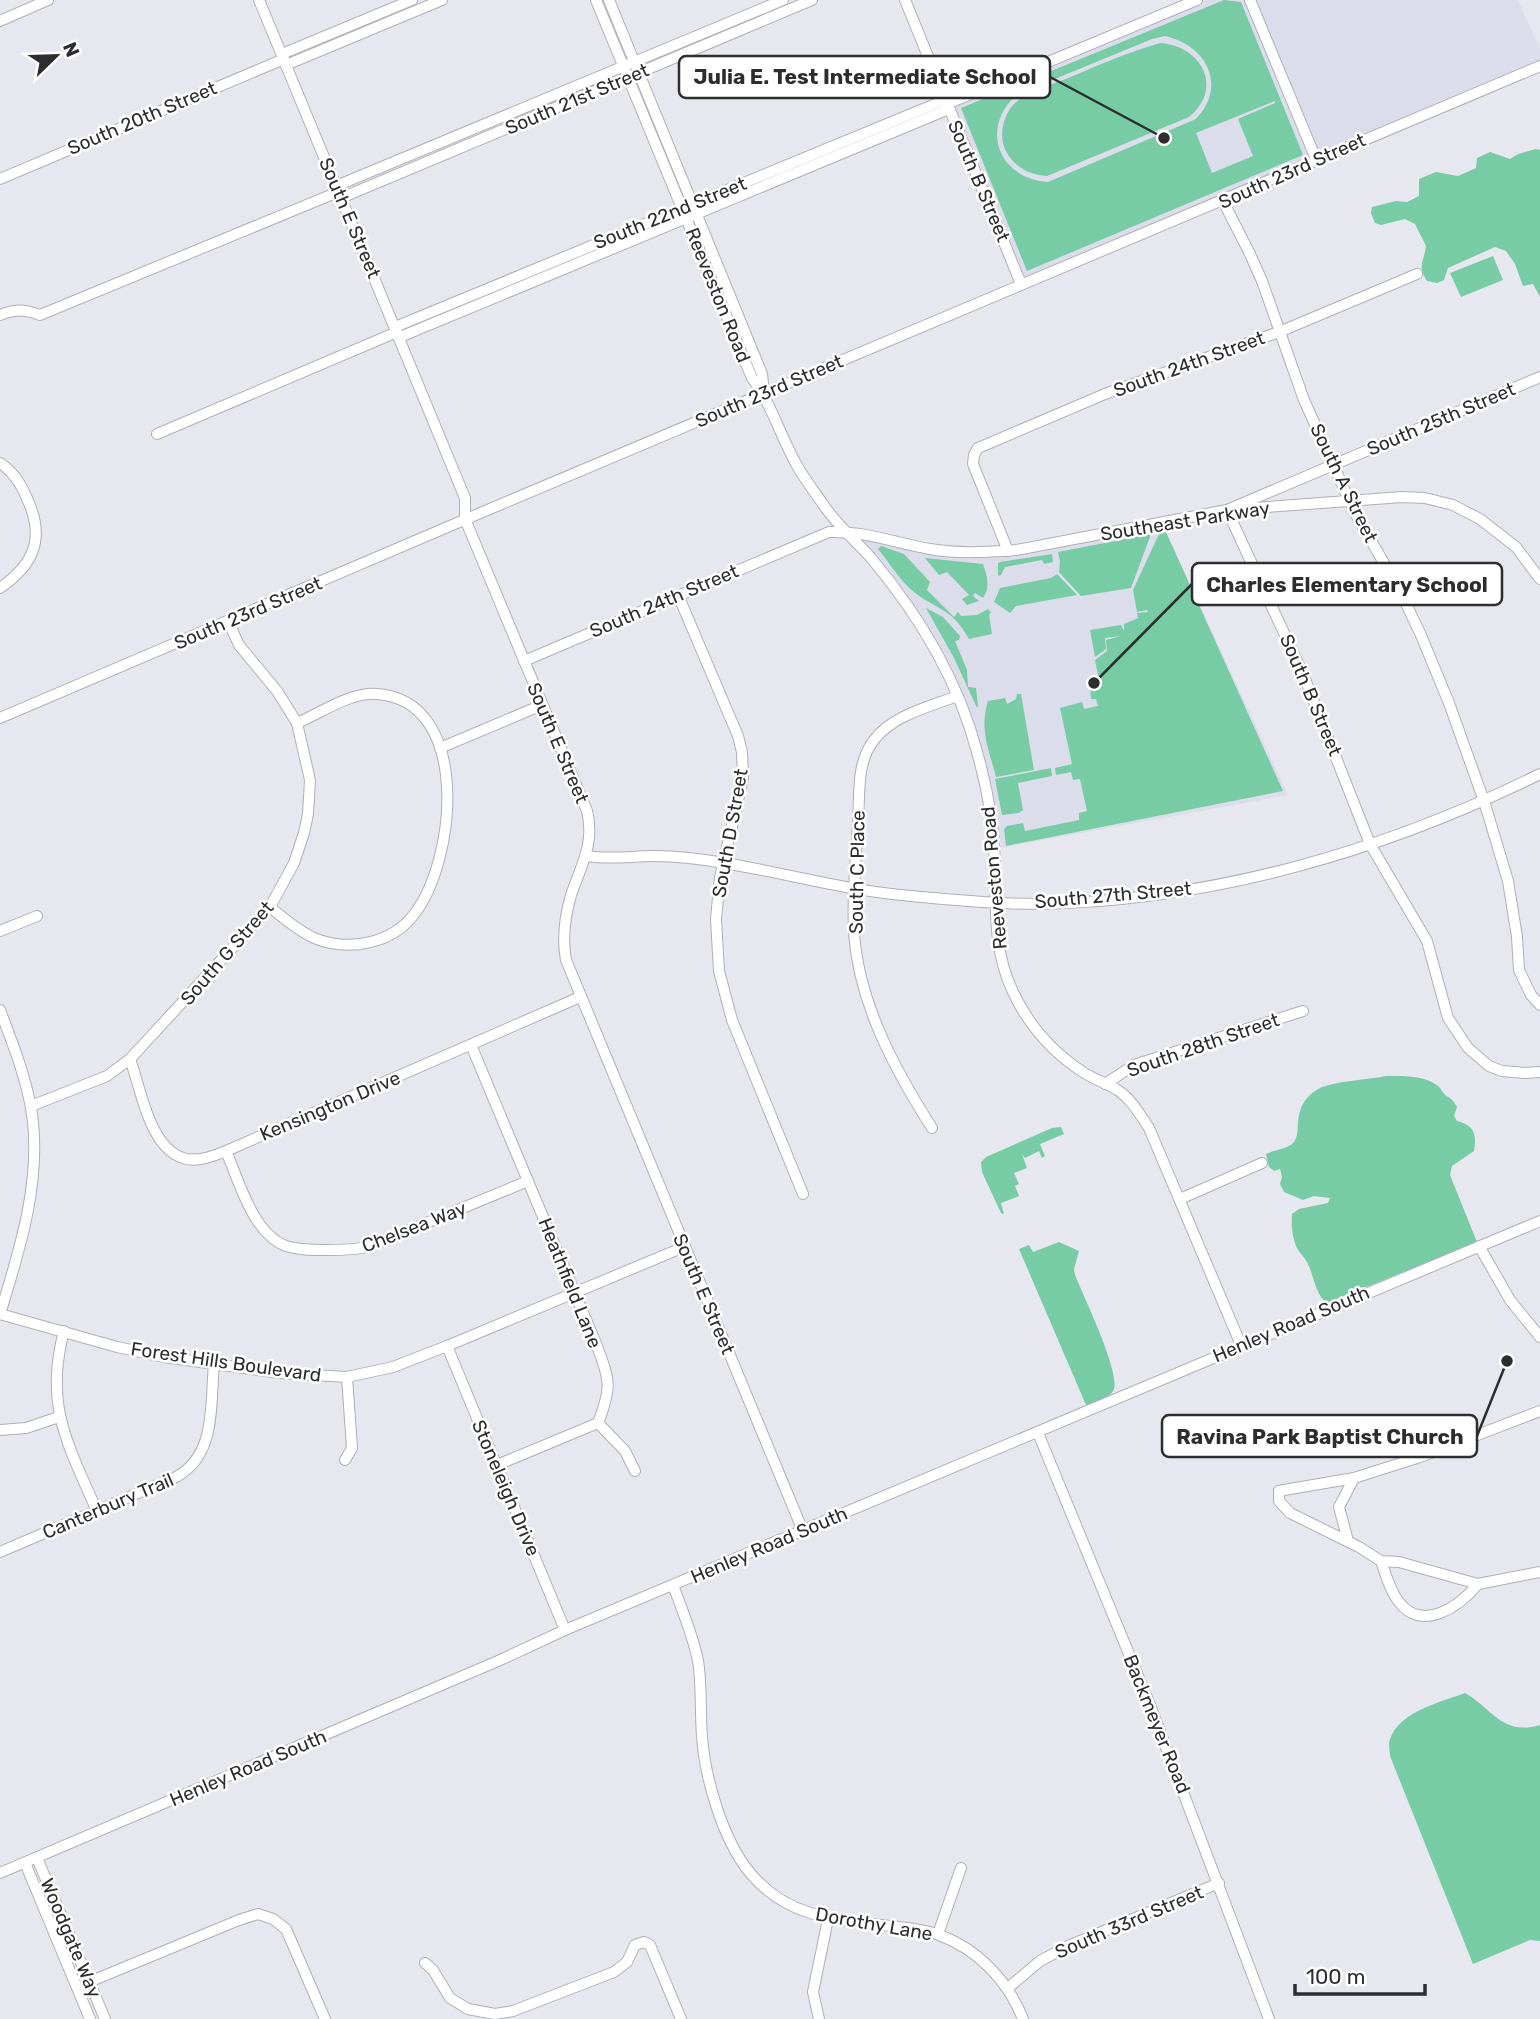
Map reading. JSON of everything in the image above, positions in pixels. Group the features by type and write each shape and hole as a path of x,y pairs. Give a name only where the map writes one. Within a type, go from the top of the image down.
{"street":[{"name":"South E Street","path":"259,0 465,498 466,519 587,813 590,836 587,856 571,897 564,932 566,960 803,1531"},
{"name":"South 20th Street","path":"284,60 412,0"},
{"name":"South 20th Street","path":"0,178 284,60 442,0"},
{"name":"Reeveston Road","path":"596,0 628,77 690,211"},
{"name":"Reeveston Road","path":"609,0 640,72 752,378 764,394 794,461 826,509 869,556 908,605 925,630 957,696 985,781 995,860 999,951 1012,991 1027,1018 1050,1046 1086,1074 1120,1092 1142,1118 1180,1199 1241,1345"},
{"name":"South 21st Street","path":"338,192 783,0"},
{"name":"South 21st Street","path":"0,315 14,309 40,315 812,0"},
{"name":"South B Street","path":"905,0 1021,284"},
{"name":"South 22nd Street","path":"157,434 1197,0"},
{"path":"1250,0 1316,159"},
{"path":"0,20 45,1"},
{"name":"South 23rd Street","path":"0,718 1540,66"},
{"name":"South A Street","path":"1223,201 1250,254 1304,400 1350,499 1420,634 1447,697 1508,881 1519,970 1531,995 1540,1005"},
{"name":"South 24th Street","path":"1008,551 973,464 978,448 1105,394 1279,332 1416,274"},
{"name":"South 25th Street","path":"1227,510 1540,377"},
{"path":"0,463 17,477 24,489 37,530 32,554 26,565 0,588"},
{"name":"Southeast Parkway","path":"845,531 873,534 931,550 1008,551 1227,510 1350,499 1425,498 1453,505 1480,519 1508,539 1540,578"},
{"name":"South B Street","path":"1227,510 1303,674 1370,844 1427,941 1448,1018 1470,1051 1496,1069 1540,1072"},
{"name":"South 24th Street","path":"524,661 829,532 845,531"},
{"name":"South D Street","path":"678,595 738,736 742,752 743,779 723,863 716,921 716,951 724,995 803,1194"},
{"name":"South G Street","path":"31,1106 107,1076 130,1059 270,908 294,863 308,814 310,780 297,723 277,691 239,645 228,621"},
{"path":"270,908 311,936 342,945 370,942 385,937 412,917 429,890 443,844 448,791 440,748 428,722 416,708 402,700 379,694 353,698 297,723"},
{"name":"South C Place","path":"932,1128 899,1074 883,1040 870,1006 859,962 854,934 854,888 861,767 872,743 894,722 957,696"},
{"path":"440,748 542,705"},
{"name":"South 27th Street","path":"587,856 604,859 656,856 723,863 908,896 1036,904 1120,899 1189,890 1295,867 1370,844 1484,802 1540,774"},
{"path":"0,931 37,916"},
{"name":"Kensington Drive","path":"130,1059 151,1124 165,1146 184,1159 205,1158 580,997"},
{"path":"0,1010 19,1061 31,1106 33,1185 0,1314"},
{"name":"South 28th Street","path":"1105,1083 1134,1065 1303,1011"},
{"name":"Heathfield Lane","path":"471,1045 607,1373 609,1388 598,1423"},
{"name":"Chelsea Way","path":"226,1151 261,1228 280,1243 306,1250 368,1247 528,1181"},
{"path":"1180,1199 1262,1163"},
{"name":"Henley Road South","path":"0,1873 565,1630 1540,1221"},
{"name":"Forest Hills Boulevard","path":"0,1314 133,1351 280,1373 347,1377 392,1367 447,1346 684,1247"},
{"path":"1479,1247 1510,1300 1540,1337"},
{"path":"64,1331 57,1368 59,1417 97,1511"},
{"name":"Stoneleigh Drive","path":"447,1346 565,1630"},
{"name":"Canterbury Trail","path":"0,1552 176,1477 200,1457 207,1437 214,1364"},
{"path":"345,1460 352,1448 347,1377"},
{"path":"1540,1411 1444,1448 1354,1478 1279,1491 1279,1501 1290,1513 1348,1541 1381,1561 1399,1562 1478,1584 1540,1572"},
{"path":"0,1430 26,1428 59,1417"},
{"path":"497,1465 598,1423 625,1451 635,1471"},
{"name":"Backmeyer Road","path":"1038,1433 1149,1703 1269,2019"},
{"path":"1348,1541 1339,1507 1354,1478"},
{"path":"1381,1561 1397,1600 1415,1615 1430,1617 1445,1611 1478,1584"},
{"name":"Dorothy Lane","path":"673,1585 695,1650 703,1746 709,1777 727,1835 745,1866 769,1891 796,1908 828,1919 938,1934 976,1956 1008,1988 1023,2019"},
{"name":"Woodgate Way","path":"37,1858 105,2019"},
{"name":"Woodgate Way","path":"25,1863 90,2019"},
{"path":"938,1934 961,1868"},
{"name":"South 33rd Street","path":"1008,1988 1040,1961 1068,1946 1219,1883"},
{"path":"89,1982 258,1914 280,1923 290,1935 325,2019"},
{"path":"820,2019 813,1993 828,1919"},
{"path":"425,1963 433,1970 450,1998 461,2006 478,2012 503,2014 614,1972 626,1962 635,1945 644,1942 650,1945 681,2019"}],"shaded area":[{"path":"1197,0 1518,0 1540,49 1540,66 1021,284 947,104"},
{"path":"845,531 931,549 985,552 1166,532 1288,795 994,849 976,747 925,630"}],"green space":[{"path":"1224,0 1241,2 1303,155 1027,271 961,108","holes":["1165,36 1192,48 1208,68 1210,93 1206,106 1196,119 1048,182 1031,179 1006,162 997,136 999,122 1005,108 1016,95","1275,101 1238,119 1253,156 1212,173 1196,133"]},
{"path":"1160,43 1187,52 1197,60 1203,70 1205,94 1200,106 1189,117 1047,176 1024,170 1007,153 1003,141 1003,127 1007,114 1015,103 1040,89"},
{"path":"1536,149 1540,150 1540,297 1533,284 1523,286 1515,264 1506,251 1495,247 1448,268 1444,280 1437,283 1427,281 1422,267 1426,246 1415,224 1405,219 1381,225 1375,223 1372,207 1396,201 1407,202 1419,196 1419,179 1436,172 1458,176 1476,168 1477,158 1490,152 1510,159"},
{"path":"1493,256 1503,280 1461,297 1450,273"},
{"path":"1166,532 1283,791 1006,846 1004,829 1007,826 1023,823 1025,831 1079,820 1079,813 1087,811 1080,779 1073,780 1071,772 1056,775 1055,768 1072,764 1060,708 1082,702 1084,709 1098,706 1096,699 1091,699 1089,679 1098,675 1095,660 1107,651 1106,640 1121,636 1105,638 1106,649 1095,657 1090,630 1121,625 1124,631 1124,624 1138,618 1137,613 1148,612 1137,612 1133,590 1159,534"},
{"path":"1151,534 1131,588 1081,596 1059,572 1058,552"},
{"path":"881,546 904,554 930,582 927,590 954,617 958,612 961,616 977,615 988,609 991,612 989,615 992,634 969,639 950,615 914,592 904,582 878,549"},
{"path":"1052,554 1053,562 1044,564 1042,560 1005,567 998,576 1000,562"},
{"path":"925,558 983,564 988,586 983,598 975,593 973,596 979,601 967,605 962,599 969,595 947,572 939,575"},
{"path":"1057,574 1077,595 1016,606 1010,613 994,602 1000,588 1051,578"},
{"path":"926,608 943,617 960,636 959,640 955,641 967,670 968,687 976,688 977,708 954,658"},
{"path":"1017,694 1021,694 1034,770 996,777 985,730 985,711 988,701 1005,698 1007,704 1016,699"},
{"path":"1051,768 1052,776 1018,783 1023,810 1002,815 995,779"},
{"path":"1386,1076 1413,1077 1433,1082 1456,1105 1454,1116 1457,1121 1473,1131 1474,1151 1452,1166 1450,1175 1477,1242 1327,1303 1317,1290 1307,1262 1296,1246 1292,1233 1292,1214 1299,1209 1328,1203 1330,1198 1314,1196 1303,1200 1284,1192 1280,1184 1280,1169 1274,1171 1269,1167 1266,1154 1292,1144 1296,1139 1298,1119 1304,1103 1320,1088"},
{"path":"1061,1127 1064,1134 1040,1144 1045,1156 1042,1158 1039,1151 1025,1158 1022,1154 1027,1168 1014,1173 1019,1184 1015,1186 1019,1196 1001,1203 1004,1214 1001,1213 982,1172 981,1162 986,1157 1052,1128"},
{"path":"1059,1242 1079,1251 1075,1275 1112,1366 1113,1392 1086,1405 1019,1249 1029,1245 1033,1252"},
{"path":"1465,1693 1507,1724 1516,1727 1540,1725 1540,1941 1530,1940 1473,1964 1390,1756 1389,1745 1395,1729 1403,1721 1433,1704"}],"place":[{"name":"Julia E. Test Intermediate School","path":"1164,138"},
{"name":"Charles Elementary School","path":"1094,683"},
{"name":"Ravina Park Baptist Church","path":"1507,1361"}]}
